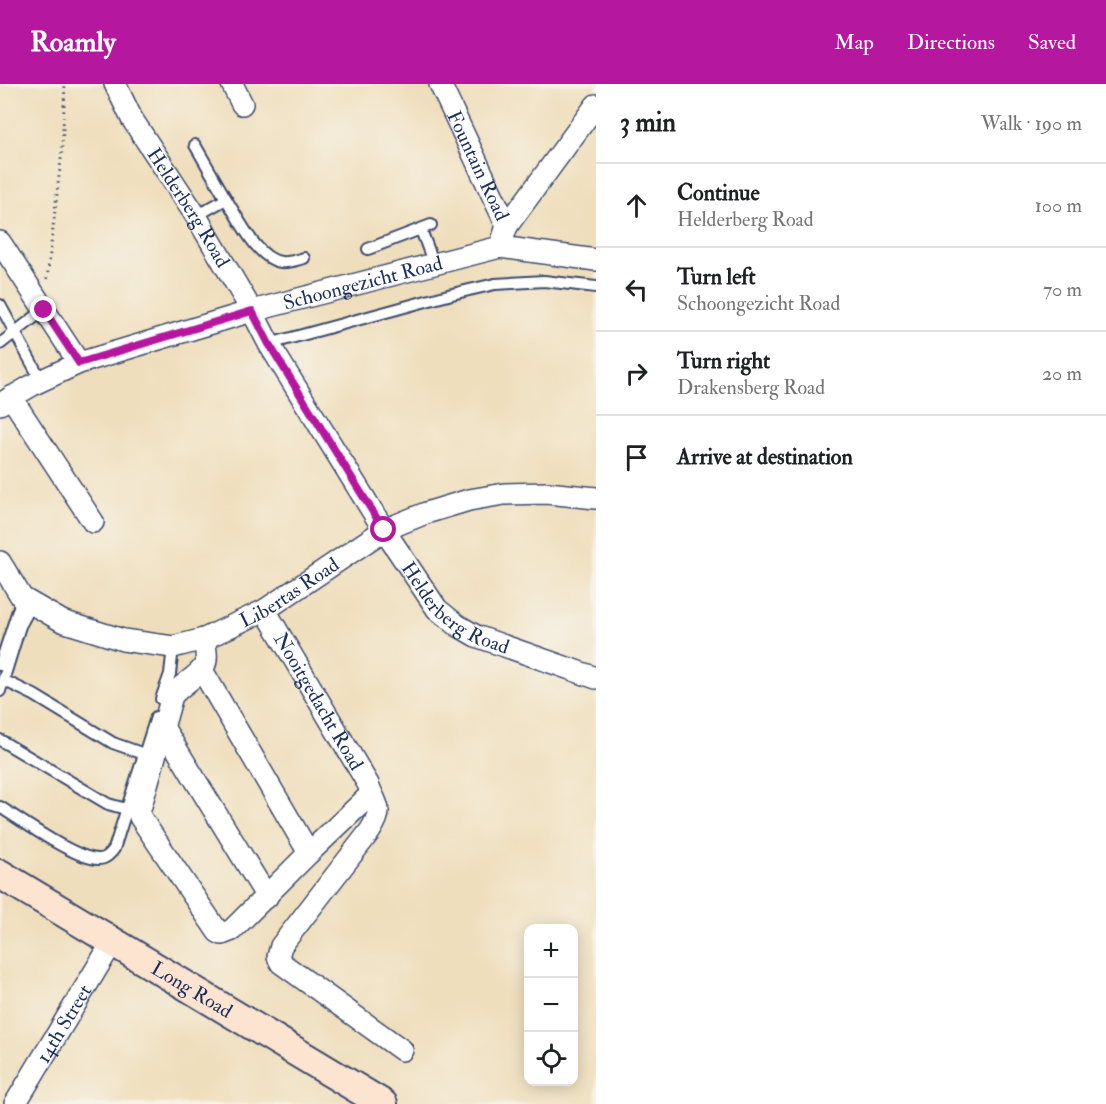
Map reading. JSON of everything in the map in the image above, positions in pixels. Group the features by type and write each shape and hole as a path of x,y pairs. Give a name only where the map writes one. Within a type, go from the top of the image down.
{"main road":[{"name":"Long Road","path":"0,874 368,1100"}],"street":[{"name":"Helderberg Road","path":"115,84 132,119 196,216 269,344 384,530 437,609 477,636 596,678"},
{"path":"232,84 242,104"},
{"name":"Fountain Road","path":"440,84 507,226 500,247"},
{"path":"507,226 596,105"},
{"path":"0,242 79,363"},
{"name":"Schoongezicht Road","path":"6,400 79,363 252,311 500,247 596,260"},
{"path":"6,400 93,522"},
{"name":"Libertas Road","path":"0,562 27,601 62,621 123,640 173,647 204,639 265,610 384,530 437,510 469,500 504,494 548,493 596,498"},
{"name":"Nooitgedacht Road","path":"265,610 368,784 379,808 379,817 370,831 281,946 278,957 281,963 402,1050"},
{"path":"204,639 207,663 172,696 139,813 218,933 222,934 231,930 371,794"},
{"path":"202,670 309,853"},
{"path":"163,727 267,897"},
{"name":"14th Street","path":"15,1104 112,943"}],"lane":[{"path":"195,146 259,250 270,259 283,263 304,258"},
{"path":"196,216 226,199"},
{"path":"368,249 426,228 434,264"},
{"name":"Schoongezicht Road","path":"269,344 495,284 544,281 596,287"},
{"path":"0,305 42,381"},
{"path":"0,344 44,310"},
{"path":"0,665 27,601"},
{"path":"27,601 2,686 34,695 113,743 144,754"},
{"path":"0,807 84,857 100,860 108,856 114,849 170,674 173,647"},
{"path":"0,740 108,804 126,809"}],"path":[{"path":"44,310 62,151 66,84"}],"route":[{"path":"44,310 79,363 252,311 269,344 384,530"}]}
